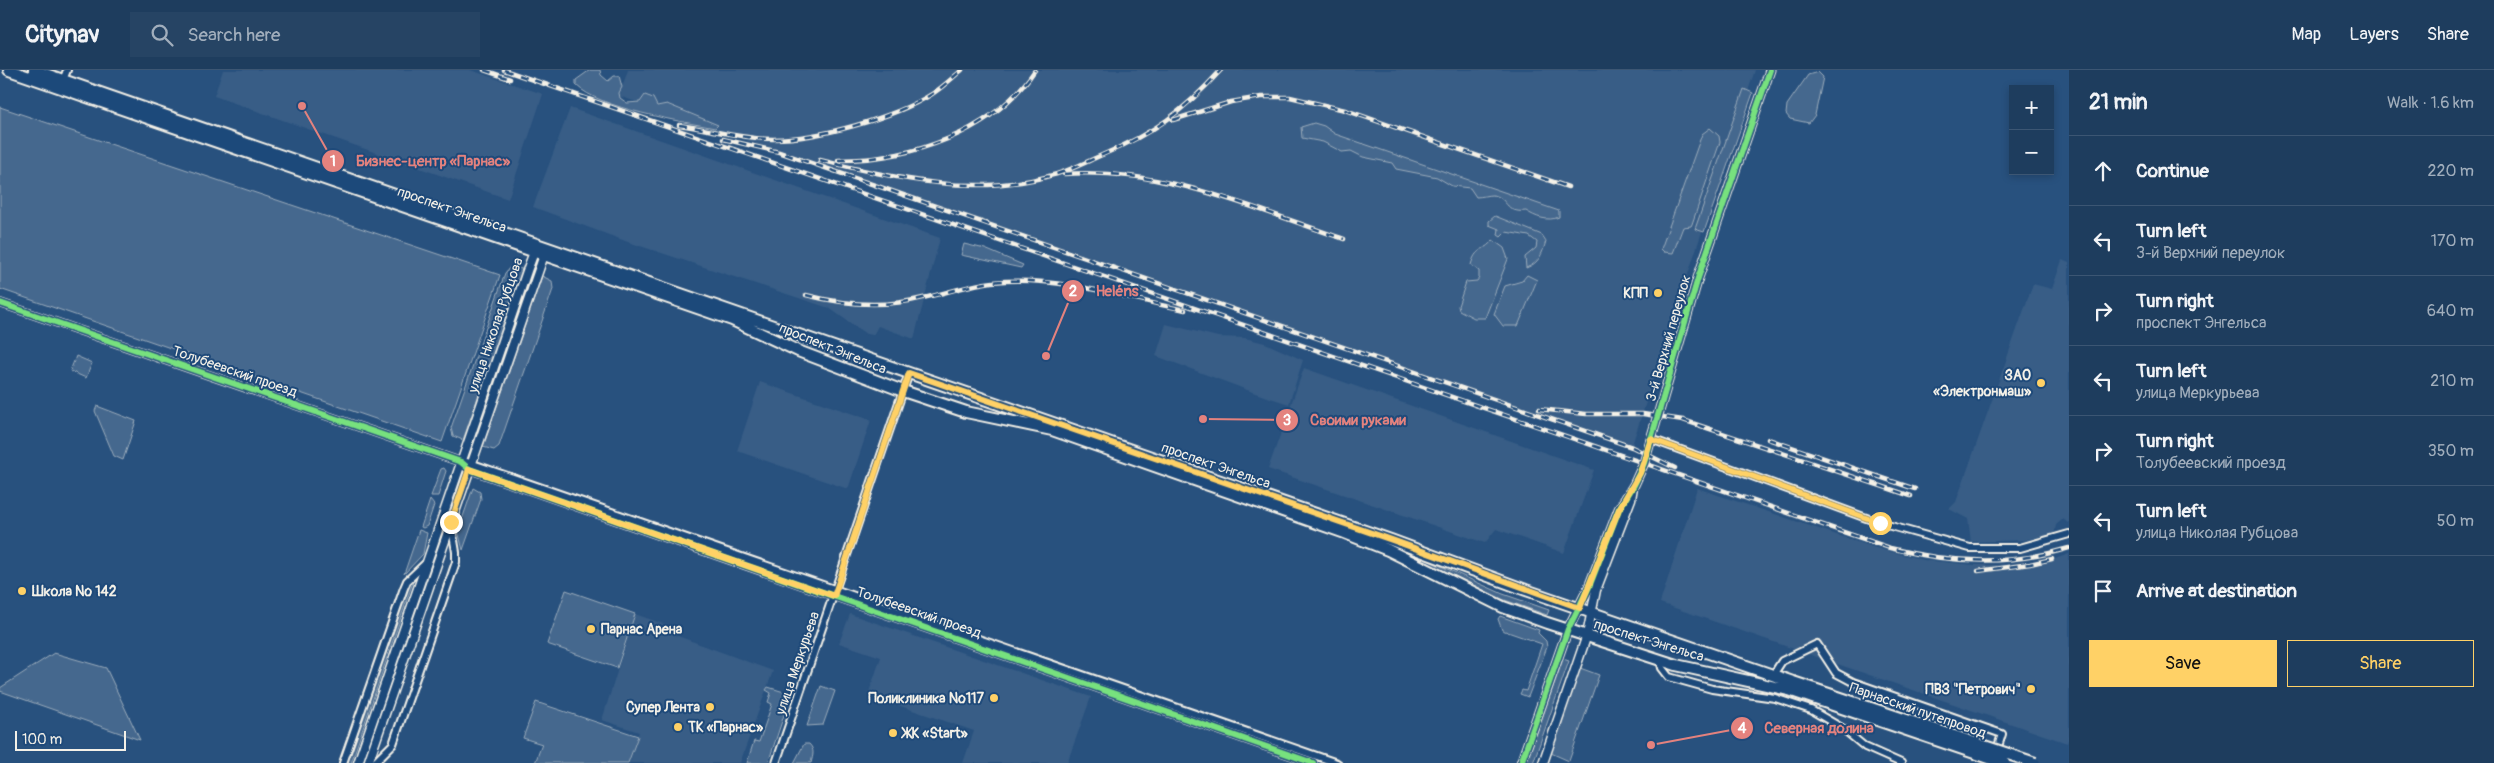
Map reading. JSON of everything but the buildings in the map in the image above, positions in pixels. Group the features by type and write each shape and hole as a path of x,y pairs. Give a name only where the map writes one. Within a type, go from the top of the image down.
{"main road":[{"name":"проспект Энгельса","path":"9,70 63,79"},
{"name":"проспект Энгельса","path":"34,70 732,320 798,351 903,391 966,412 1052,430 1345,533 1388,550 1503,607 1660,660 1791,686"},
{"name":"проспект Энгельса","path":"540,251 909,373 1392,540 1590,612 1773,675 1791,686"},
{"name":"Парнасский путепровод","path":"1791,686 2004,763"},
{"name":"Парнасский путепровод","path":"1791,686 2035,763"}],"street":[{"name":"3-й Верхний переулок","path":"1543,763 1587,635 1590,612 1596,590 1631,499 1651,439 1698,278 1770,70"},
{"name":"улица Николая Рубцова","path":"358,763 461,462 540,251"},
{"name":"улица Николая Рубцова","path":"368,763 470,466 540,251"},
{"name":"Толубеевский проезд","path":"0,303 835,592 1338,763"},
{"name":"улица Меркурьева","path":"776,763 909,373"},
{"path":"1651,439 1880,523 1970,548 2020,548 2069,534"},
{"name":"3-й Верхний переулок","path":"1522,763 1568,629 1580,608 1619,509 1634,486"},
{"path":"374,763 393,744 456,562 451,522"},
{"path":"343,763 404,588 411,577 427,562"},
{"name":"Толубеевский проезд","path":"835,592 1313,763"},
{"path":"1773,675 1782,661 1817,644 1836,673 1853,682 2002,734 1993,763"},
{"path":"1660,660 1662,668 1669,677 1712,688 1776,698 1812,710 1842,728 1864,747 1901,763"}],"shaded area":[{"path":"223,70 470,70 543,94 508,199 214,96"},
{"path":"590,70 600,70 601,75 608,81 614,76 619,76 622,87 619,93 620,98 627,103 640,102 645,95 653,98 657,106 667,104 718,125 715,128 662,118 603,101 576,85 576,80"},
{"path":"628,70 1755,70 1631,448 619,96"},
{"path":"1818,72 1823,77 1815,115 1809,123 1790,119 1786,114 1787,105 1808,75"},
{"path":"1744,89 1753,93 1704,232 1695,229"},
{"path":"0,107 500,275 442,442 0,289"},
{"path":"570,108 940,238 914,339 878,326 873,335 866,334 829,308 628,242 533,207"},
{"path":"1314,123 1324,126 1335,134 1559,211 1559,217 1546,219 1526,211 1514,210 1497,196 1476,197 1470,188 1452,186 1437,177 1396,169 1392,163 1363,157 1351,151 1342,152 1323,142 1302,138 1301,127"},
{"path":"1710,128 1719,136 1720,142 1692,224 1691,226 1683,227 1673,253 1664,252 1661,249 1702,134"},
{"path":"1495,216 1542,235 1546,241 1541,254 1534,264 1526,268 1525,257 1536,248 1537,242 1529,236 1506,232 1501,237 1498,235 1499,229 1489,225 1489,221"},
{"path":"1493,240 1504,248 1508,259 1485,318 1474,318 1459,310 1458,306 1466,282 1477,281 1479,278 1479,271 1471,265 1475,255"},
{"path":"964,244 985,249 1023,265 1021,268 961,255"},
{"path":"2062,260 2069,263 2069,524 2063,519 2056,525 2054,535 2025,540 1971,542 1968,519 1949,509 1956,502 2033,284 2052,289"},
{"path":"510,267 522,269 463,440 453,436 451,428 505,273"},
{"path":"1527,275 1537,280 1518,326 1503,326 1494,314 1505,286 1522,281"},
{"path":"542,276 552,281 553,289 499,446 494,450 483,447"},
{"path":"1166,324 1218,337 1245,338 1265,343 1303,360 1289,404 1156,356"},
{"path":"76,356 92,363 86,378 70,371"},
{"path":"1304,368 1594,470 1564,553 1496,529 1485,543 1268,469"},
{"path":"760,382 871,420 848,489 737,451"},
{"path":"97,406 136,421 123,460 114,456 95,411"},
{"path":"444,468 446,471 438,496 431,496 441,469"},
{"path":"473,488 480,492 481,499 463,550 458,531"},
{"path":"1697,488 1876,548 1924,560 1975,565 2038,565 2069,554 2069,737 2067,743 1660,603"},
{"path":"430,500 434,505 427,526 423,528 421,527"},
{"path":"419,530 427,533 423,554 404,574"},
{"path":"1425,559 1503,594 1549,610 1547,615 1502,599 1424,561"},
{"path":"414,579 351,763 347,763 408,587"},
{"name":"Парнас Арена","path":"566,590 635,614 617,668 547,644"},
{"path":"635,614 675,628 675,635 773,671 740,763 629,763 639,732 602,720"},
{"path":"850,614 1091,697 1067,763 963,763 974,731 868,695 881,657 839,643"},
{"path":"1500,616 1539,630 1538,633 1546,641 1547,647 1528,697 1520,694 1522,690 1526,691 1542,644 1502,630 1498,619"},
{"path":"54,653 106,668 140,740 0,691 0,688"},
{"path":"1563,659 1569,661 1533,763 1526,763"},
{"path":"1580,668 1599,675 1569,761 1551,753"},
{"path":"821,686 835,691 823,725 807,726"},
{"path":"768,687 784,692 789,700 768,763 747,763 754,741 759,742 772,704 768,702 771,693 766,690"},
{"path":"536,702 638,736 628,763 535,763 542,744 523,738"},
{"path":"804,744 809,744 812,748 811,763 794,763"}],"railway":[{"path":"484,70 510,79"},
{"path":"504,70 1890,548 1934,557 1979,560 2024,558 2069,548"},
{"path":"679,125 761,139 791,138 833,131 877,119 916,103 932,94 962,70"},
{"path":"838,160 894,155 948,139 997,111 1017,92 1035,70"},
{"path":"820,160 907,179 965,185 995,185 1053,175 1120,147 1152,130 1194,98 1221,70"},
{"path":"1173,120 1231,102 1261,97 1290,97 1345,110 1568,187"},
{"path":"723,139 779,152 1632,447 1675,468"},
{"path":"1064,174 1101,174 1137,177 1172,183 1241,203 1344,239"},
{"path":"806,295 850,303 879,304 908,301 984,283 1028,281 1095,290 1185,310"},
{"path":"1539,409 1586,414 1643,414 1683,420 1911,496"},
{"path":"1768,439 1915,489"},
{"path":"1978,571 2052,559"}],"cycle path":[{"path":"1521,763 1568,629 1589,587 1619,509 1634,485 1644,463 1698,278 1770,70"},
{"path":"0,303 461,462 469,469 1313,763"}],"place":[{"name":"Бизнес-центр «Парнас»","path":"302,106"},
{"name":"КПП","path":"1658,293"},
{"name":"Heléns","path":"1046,356"},
{"name":"ЗАО «Электронмаш»","path":"2041,383"},
{"name":"Своими руками","path":"1203,419"},
{"name":"Школа № 142","path":"22,591"},
{"name":"Парнас Арена","path":"591,629"},
{"name":"ПВЗ \"Петрович\"","path":"2031,689"},
{"name":"Поликлиника №117","path":"994,698"},
{"name":"Супер Лента","path":"710,707"},
{"name":"ТК «Парнас»","path":"678,727"},
{"name":"ЖК «Start»","path":"893,733"},
{"name":"Северная долина","path":"1651,745"}],"route":[{"path":"451,522 469,469 834,596 909,373 1392,540 1580,608 1619,509 1640,473 1651,439 1880,523"}]}
